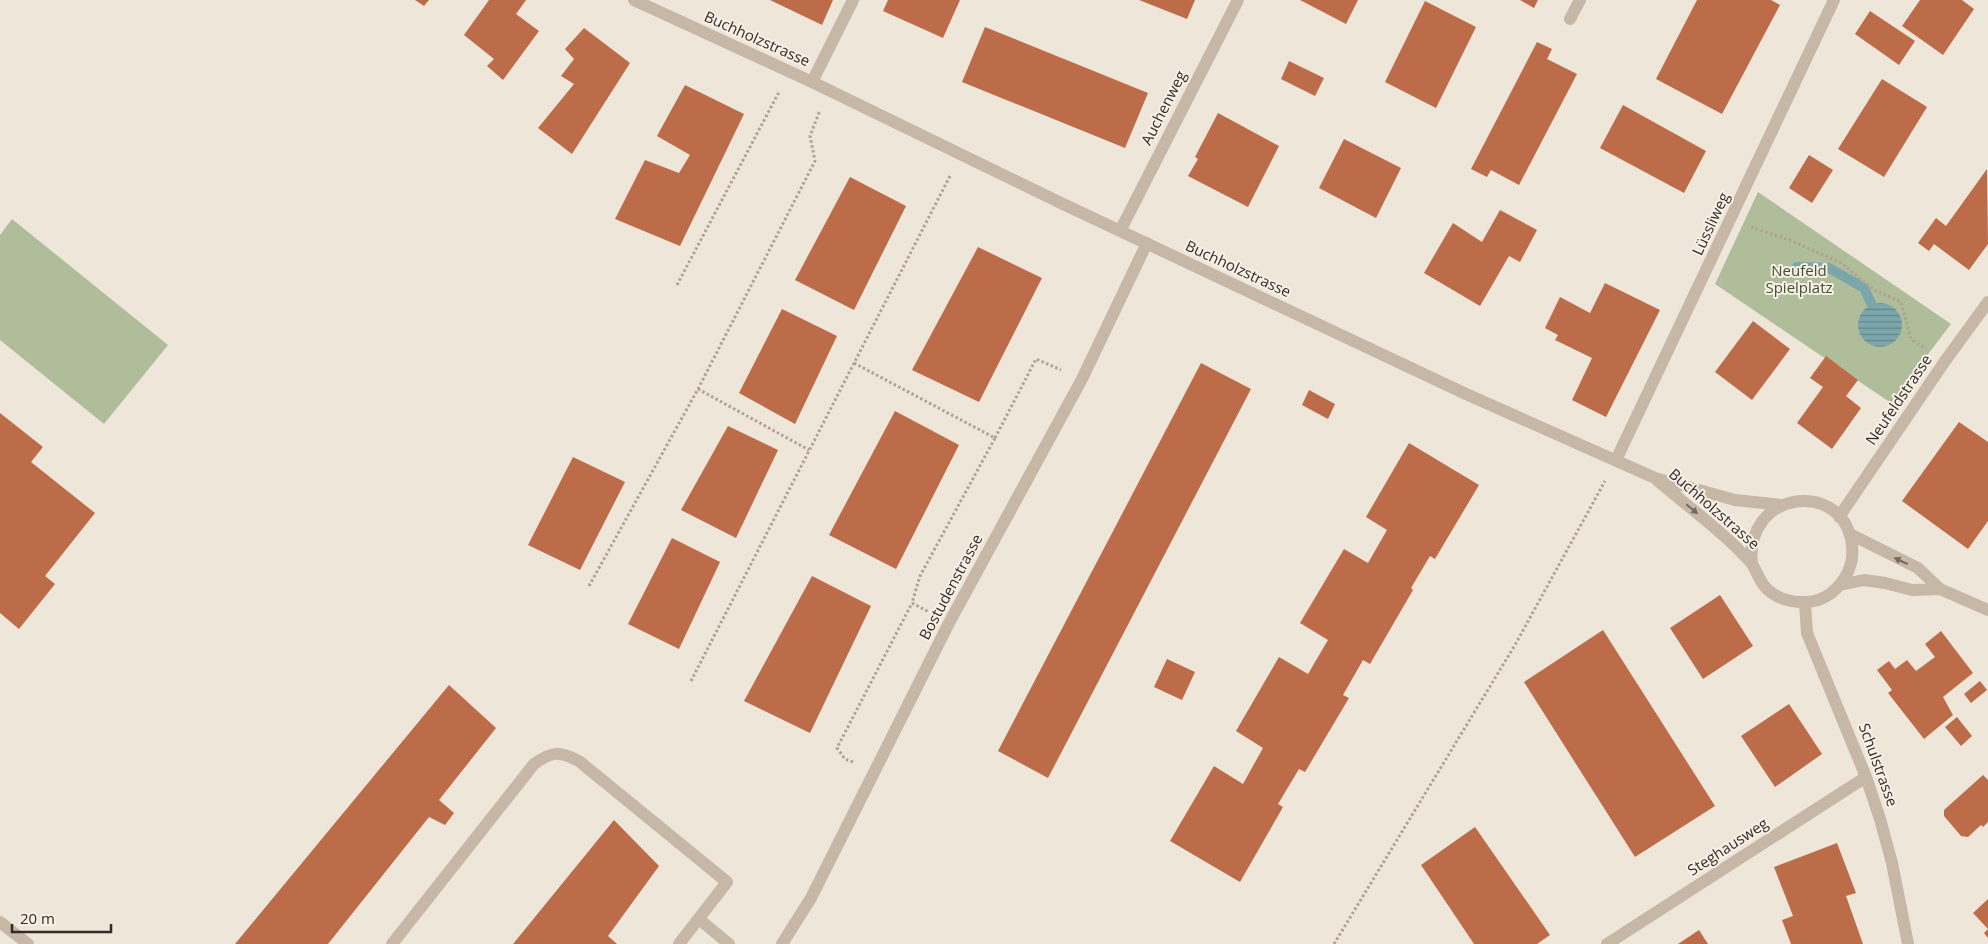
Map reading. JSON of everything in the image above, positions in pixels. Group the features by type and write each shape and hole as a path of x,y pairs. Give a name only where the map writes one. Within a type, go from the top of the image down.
{"street":[{"name":"Buchholzstrasse","path":"634,0 812,82 960,155 1466,394 1654,478 1735,500 1781,505"},
{"name":"Buchholzstrasse","path":"812,82 853,0"},
{"name":"Auchenweg","path":"1120,230 1238,0"},
{"path":"1570,19 1580,0"},
{"name":"Lüssliweg","path":"1616,460 1834,0"},
{"name":"Bostudenstrasse","path":"782,944 812,898 949,623 1082,379 1146,243"},
{"name":"Neufeldstrasse","path":"1839,517 1945,361 1988,302"},
{"name":"Buchholzstrasse","path":"1654,478 1724,535 1752,564"},
{"path":"1802,500 1823,505 1839,517 1850,534 1853,547 1852,561 1848,574 1840,585 1824,597 1805,602 1785,600 1761,582 1752,564 1751,552 1756,529 1771,511 1781,505 1802,500"},
{"path":"1850,534 1918,568 1940,589 1988,610"},
{"path":"1840,585 1864,580 1912,590 1940,589"},
{"name":"Schulstrasse","path":"1805,602 1807,633 1866,777 1887,841 1908,944"},
{"path":"392,944 534,764 548,754 564,753 579,761 727,882 679,944"},
{"name":"Steghausweg","path":"1607,944 1866,777"},
{"path":"699,919 729,944"},
{"path":"0,922 28,944"}],"path":[{"path":"677,285 790,72"},
{"path":"589,586 698,389 815,161 810,136 828,90"},
{"path":"691,681 960,155"},
{"path":"1731,220 1792,242 1841,263 1874,290 1902,302 1911,339 1945,361"},
{"path":"874,771 845,759 837,748 912,603 920,576 1036,358 1082,379"},
{"path":"854,363 995,438"},
{"path":"698,389 810,450"},
{"path":"1334,944 1515,645 1616,460"},
{"path":"912,603 949,623"}],"green space":[{"name":"Neufeld Spielplatz","path":"1758,192 1951,324 1891,403 1715,284"},
{"path":"12,219 168,345 104,424 0,340 0,235"}],"water":[{"path":"1876,303 1884,303 1896,309 1902,325 1896,341 1884,347 1876,347 1864,341 1858,329 1858,321 1864,309"}],"building":[{"path":"415,0 429,0 424,6"},
{"path":"489,0 526,0 516,14 539,31 503,80 487,66 494,59 464,35"},
{"path":"770,0 833,0 822,25"},
{"path":"888,0 960,0 943,38 883,11"},
{"path":"1139,0 1195,0 1187,19"},
{"path":"1300,0 1358,0 1346,24"},
{"path":"1520,0 1538,0 1534,8"},
{"path":"1697,0 1771,0 1780,5 1722,114 1656,79"},
{"path":"1920,0 1962,0 1974,9 1943,55 1902,26"},
{"path":"1425,1 1476,27 1436,108 1385,82"},
{"path":"1870,11 1915,41 1899,65 1855,34"},
{"path":"985,27 1148,93 1125,148 962,82"},
{"path":"584,28 630,63 572,154 538,128 574,84 561,76 574,59 565,49"},
{"path":"1537,42 1552,49 1547,59 1577,74 1519,185 1491,170 1487,177 1471,169"},
{"path":"1289,61 1324,78 1315,96 1281,79"},
{"path":"1882,79 1927,107 1884,177 1838,149"},
{"path":"685,85 744,114 680,246 615,219 645,160 679,173 690,155 657,136"},
{"path":"1623,105 1706,151 1684,193 1600,148"},
{"path":"1218,113 1279,146 1248,207 1188,176 1198,159 1195,157"},
{"path":"1344,139 1401,168 1376,218 1319,188"},
{"path":"1809,155 1833,170 1812,203 1789,188"},
{"path":"1987,169 1988,244 1969,270 1934,244 1929,251 1918,243 1936,218 1946,226"},
{"path":"850,177 906,206 854,310 795,280"},
{"path":"1500,210 1537,230 1520,262 1509,256 1480,306 1424,273 1453,223 1482,242"},
{"path":"978,247 1042,278 979,402 912,370"},
{"path":"1605,283 1660,310 1606,417 1572,400 1592,358 1555,340 1558,335 1545,328 1560,297 1590,313"},
{"path":"782,309 837,336 795,424 739,393"},
{"path":"1753,321 1790,349 1752,400 1715,372"},
{"path":"1826,356 1858,380 1846,396 1861,408 1832,449 1797,423 1823,387 1810,378"},
{"path":"1201,363 1251,389 1048,778 998,751"},
{"path":"1309,390 1335,404 1328,419 1302,405"},
{"path":"895,411 959,445 896,569 829,535"},
{"path":"0,413 43,447 31,462 95,513 45,576 55,584 19,629 0,613"},
{"path":"1959,422 1988,442 1988,521 1968,549 1902,501"},
{"path":"728,426 778,450 736,538 681,510"},
{"path":"1409,443 1479,485 1435,559 1430,556 1411,588 1413,590 1370,664 1363,660 1343,695 1349,698 1305,772 1299,769 1278,804 1283,807 1240,882 1170,841 1214,766 1243,784 1263,748 1236,731 1279,657 1308,674 1328,640 1300,623 1344,549 1368,563 1387,530 1366,517"},
{"path":"573,457 625,482 580,570 528,545"},
{"path":"672,538 720,562 679,649 628,624"},
{"path":"812,576 871,606 810,733 744,701"},
{"path":"1720,595 1753,646 1703,679 1670,628"},
{"path":"1603,630 1715,806 1635,857 1524,682"},
{"path":"1941,631 1973,673 1943,697 1953,715 1924,739 1888,693 1892,690 1877,670 1889,661 1895,669 1907,660 1916,671 1935,657 1925,644"},
{"path":"1167,659 1195,672 1182,700 1154,687"},
{"path":"1980,681 1987,690 1971,703 1964,694"},
{"path":"449,685 496,728 439,800 454,813 445,825 429,817 328,944 235,944"},
{"path":"1789,704 1822,754 1775,787 1741,736"},
{"path":"1957,717 1972,736 1961,746 1945,727"},
{"path":"1983,775 1988,780 1988,822 1983,827 1981,825 1968,837 1961,836 1944,816 1944,810"},
{"path":"614,820 659,866 608,936 617,944 513,944"},
{"path":"1475,827 1550,935 1537,944 1474,944 1421,865"},
{"path":"1837,843 1856,893 1846,896 1863,944 1791,944 1782,920 1793,916 1774,867"},
{"path":"1988,899 1988,929 1973,913"},
{"path":"1988,929 1988,938 1984,933"},
{"path":"1699,930 1708,944 1678,944"}],"waterway":[{"path":"1797,267 1829,268 1864,288 1871,303"}]}
